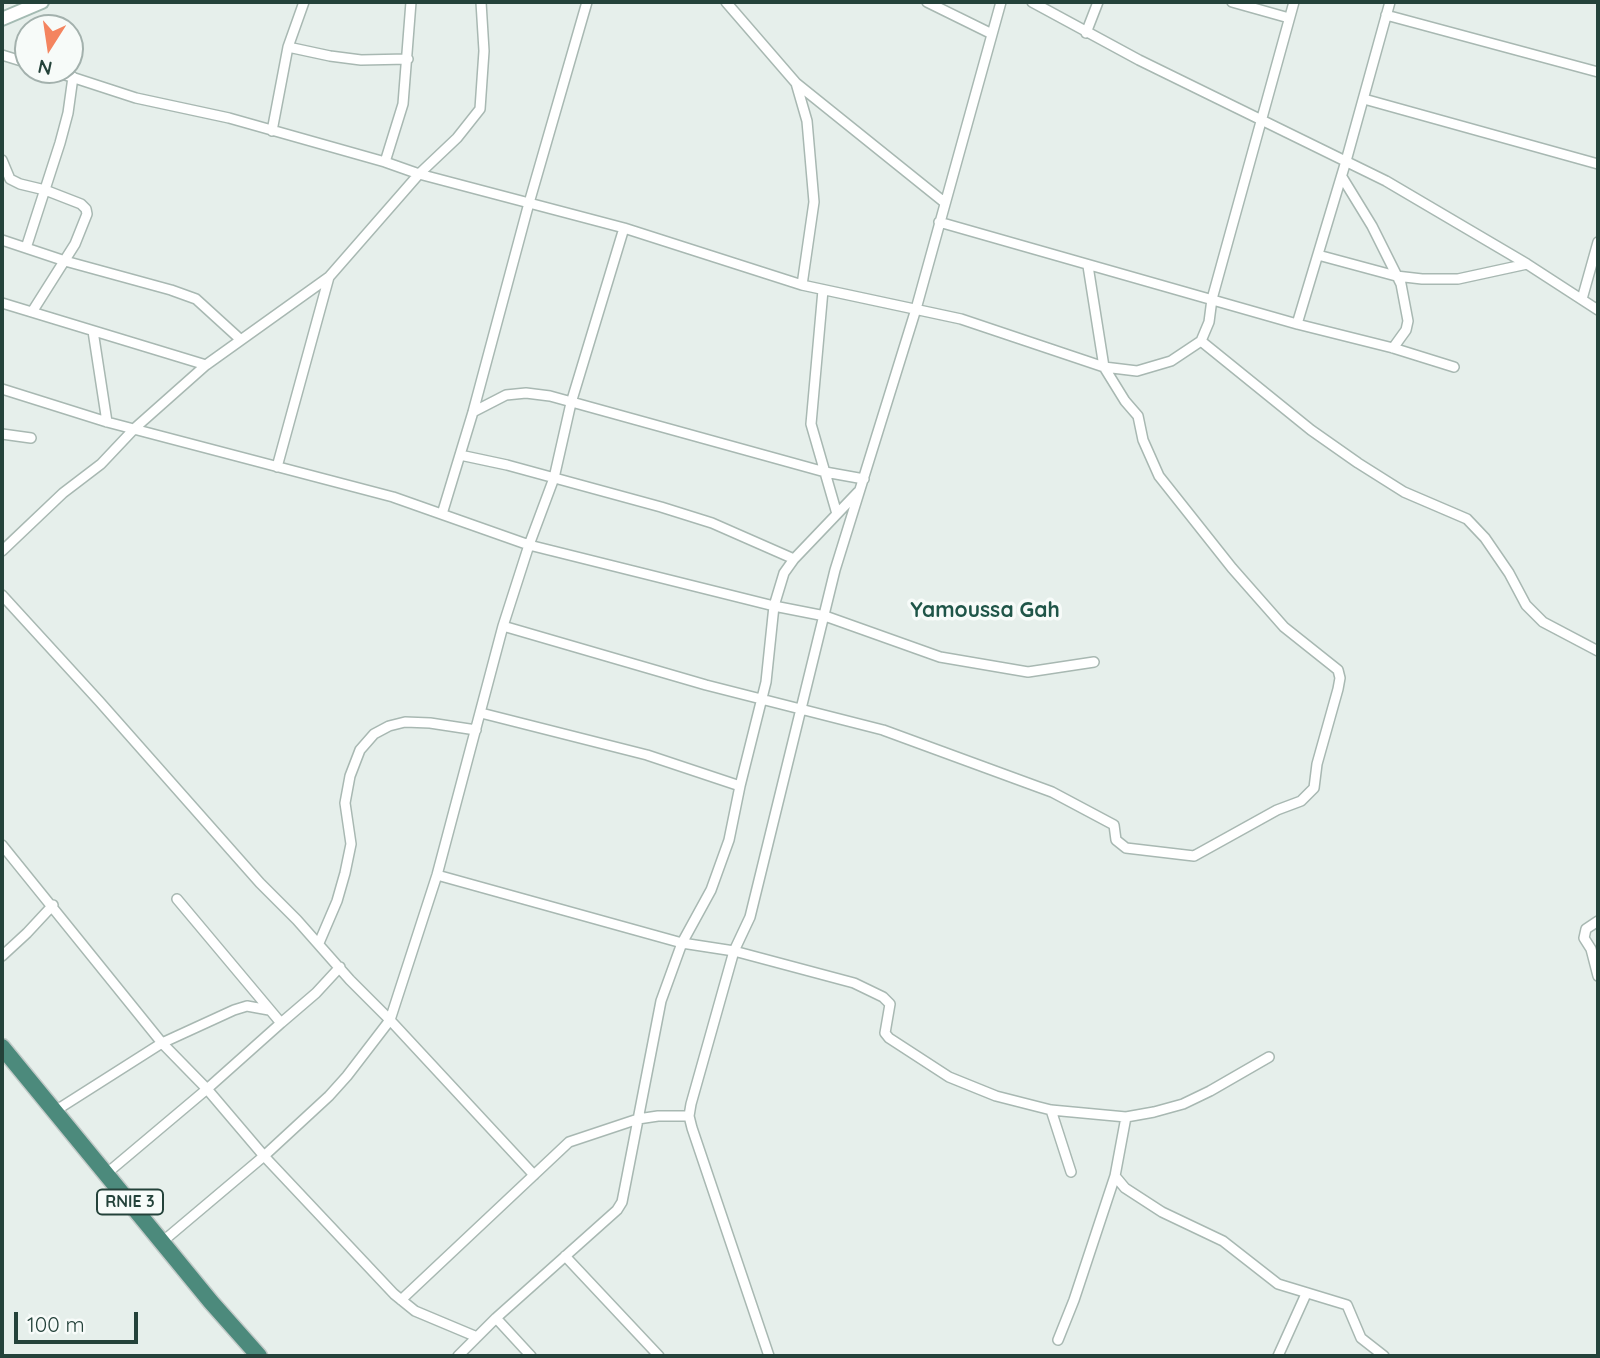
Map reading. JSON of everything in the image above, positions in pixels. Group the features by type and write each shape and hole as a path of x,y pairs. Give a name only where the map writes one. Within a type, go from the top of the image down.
{"highway":[{"name":"RNIE 3","path":"7,1057 259,1356"}],"main road":[{"path":"2,19 42,2"}],"street":[{"path":"272,131 288,47 304,2"},
{"path":"385,162 403,104 411,2"},
{"path":"2,551 63,493 101,464 135,428 206,365 329,277 419,174 457,138 480,109 484,51 481,2"},
{"path":"442,514 587,2"},
{"path":"726,2 796,83 944,202"},
{"path":"930,2 992,34"},
{"path":"769,1356 690,1116 703,1056 734,951 750,917 835,570 916,309 1001,2"},
{"path":"1032,2 1086,33 1387,181 1527,264 1598,310"},
{"path":"1086,33 1098,2"},
{"path":"1232,2 1289,18"},
{"path":"84,81 136,98 229,118 419,174 624,228 802,285 961,319 1104,367 1138,371 1171,361 1201,341 1209,322 1212,299 1294,2"},
{"path":"1297,324 1342,177 1390,2"},
{"path":"1386,15 1598,72"},
{"path":"288,47 361,60 408,58"},
{"path":"796,83 807,121 814,202 802,285"},
{"path":"26,248 68,113 72,84"},
{"path":"1364,99 1598,164"},
{"path":"2,160 10,179 81,204 87,214 75,244 37,300 32,312"},
{"path":"1342,177 1372,226 1396,276 1407,307 1406,330 1393,348"},
{"path":"939,222 1454,367"},
{"path":"162,1242 264,1156 347,1076 390,1020 437,875 503,626 554,478 571,403 624,228"},
{"path":"2,240 196,299 241,340"},
{"path":"1582,299 1598,242"},
{"path":"1318,255 1396,276 1422,279 1458,279 1527,264"},
{"path":"503,626 883,730 1052,792 1114,825 1116,840 1126,848 1195,856 1276,810 1301,801 1314,788 1317,764 1338,689 1338,670 1284,626 1232,568 1159,476 1143,440 1138,416 1125,401 1104,367 1088,266"},
{"path":"277,467 329,277"},
{"path":"823,290 811,424 837,514"},
{"path":"2,303 206,365"},
{"path":"93,331 107,422"},
{"path":"1201,341 1311,430 1359,463 1404,492 1467,519 1485,538 1509,573 1526,605 1544,622 1598,651"},
{"path":"2,389 107,422 277,467 310,473 393,497 529,545 774,606 825,615 940,657 1028,672 1094,662"},
{"path":"473,412 506,396 526,393 550,396 864,480"},
{"path":"2,434 31,438"},
{"path":"460,455 620,494 712,523 794,559"},
{"path":"458,1356 496,1318 617,1210 622,1202 661,1000 682,943 711,890 725,854 762,699 771,646 774,606 784,573 859,490"},
{"path":"2,595 260,883 534,1175"},
{"path":"481,713 647,755 740,786"},
{"path":"319,943 337,901 345,873 351,844 345,803 350,776 360,750 374,734 405,722 476,730"},
{"path":"2,845 162,1043 207,1089 264,1156 401,1300 415,1311 477,1337"},
{"path":"437,875 682,943 734,951 854,983 883,997 890,1004 885,1033 889,1038 949,1077 996,1096 1051,1110 1126,1116 1154,1112 1183,1104 1269,1057"},
{"path":"177,899 281,1023"},
{"path":"2,956 53,905"},
{"path":"1598,922 1586,929 1584,938 1591,948 1598,976"},
{"path":"106,1174 316,993 340,967"},
{"path":"55,1111 162,1043 234,1010 247,1006 269,1010"},
{"path":"1051,1110 1071,1172"},
{"path":"401,1300 569,1142 638,1119 690,1116"},
{"path":"1058,1340 1115,1176 1126,1116"},
{"path":"1115,1176 1125,1188 1162,1212 1223,1241 1278,1284 1348,1305 1361,1338 1384,1356"},
{"path":"565,1256 659,1356"},
{"path":"1278,1356 1306,1294"},
{"path":"496,1318 531,1356"}],"district":[{"name":"Yamoussa Gah","path":"985,611"}]}
